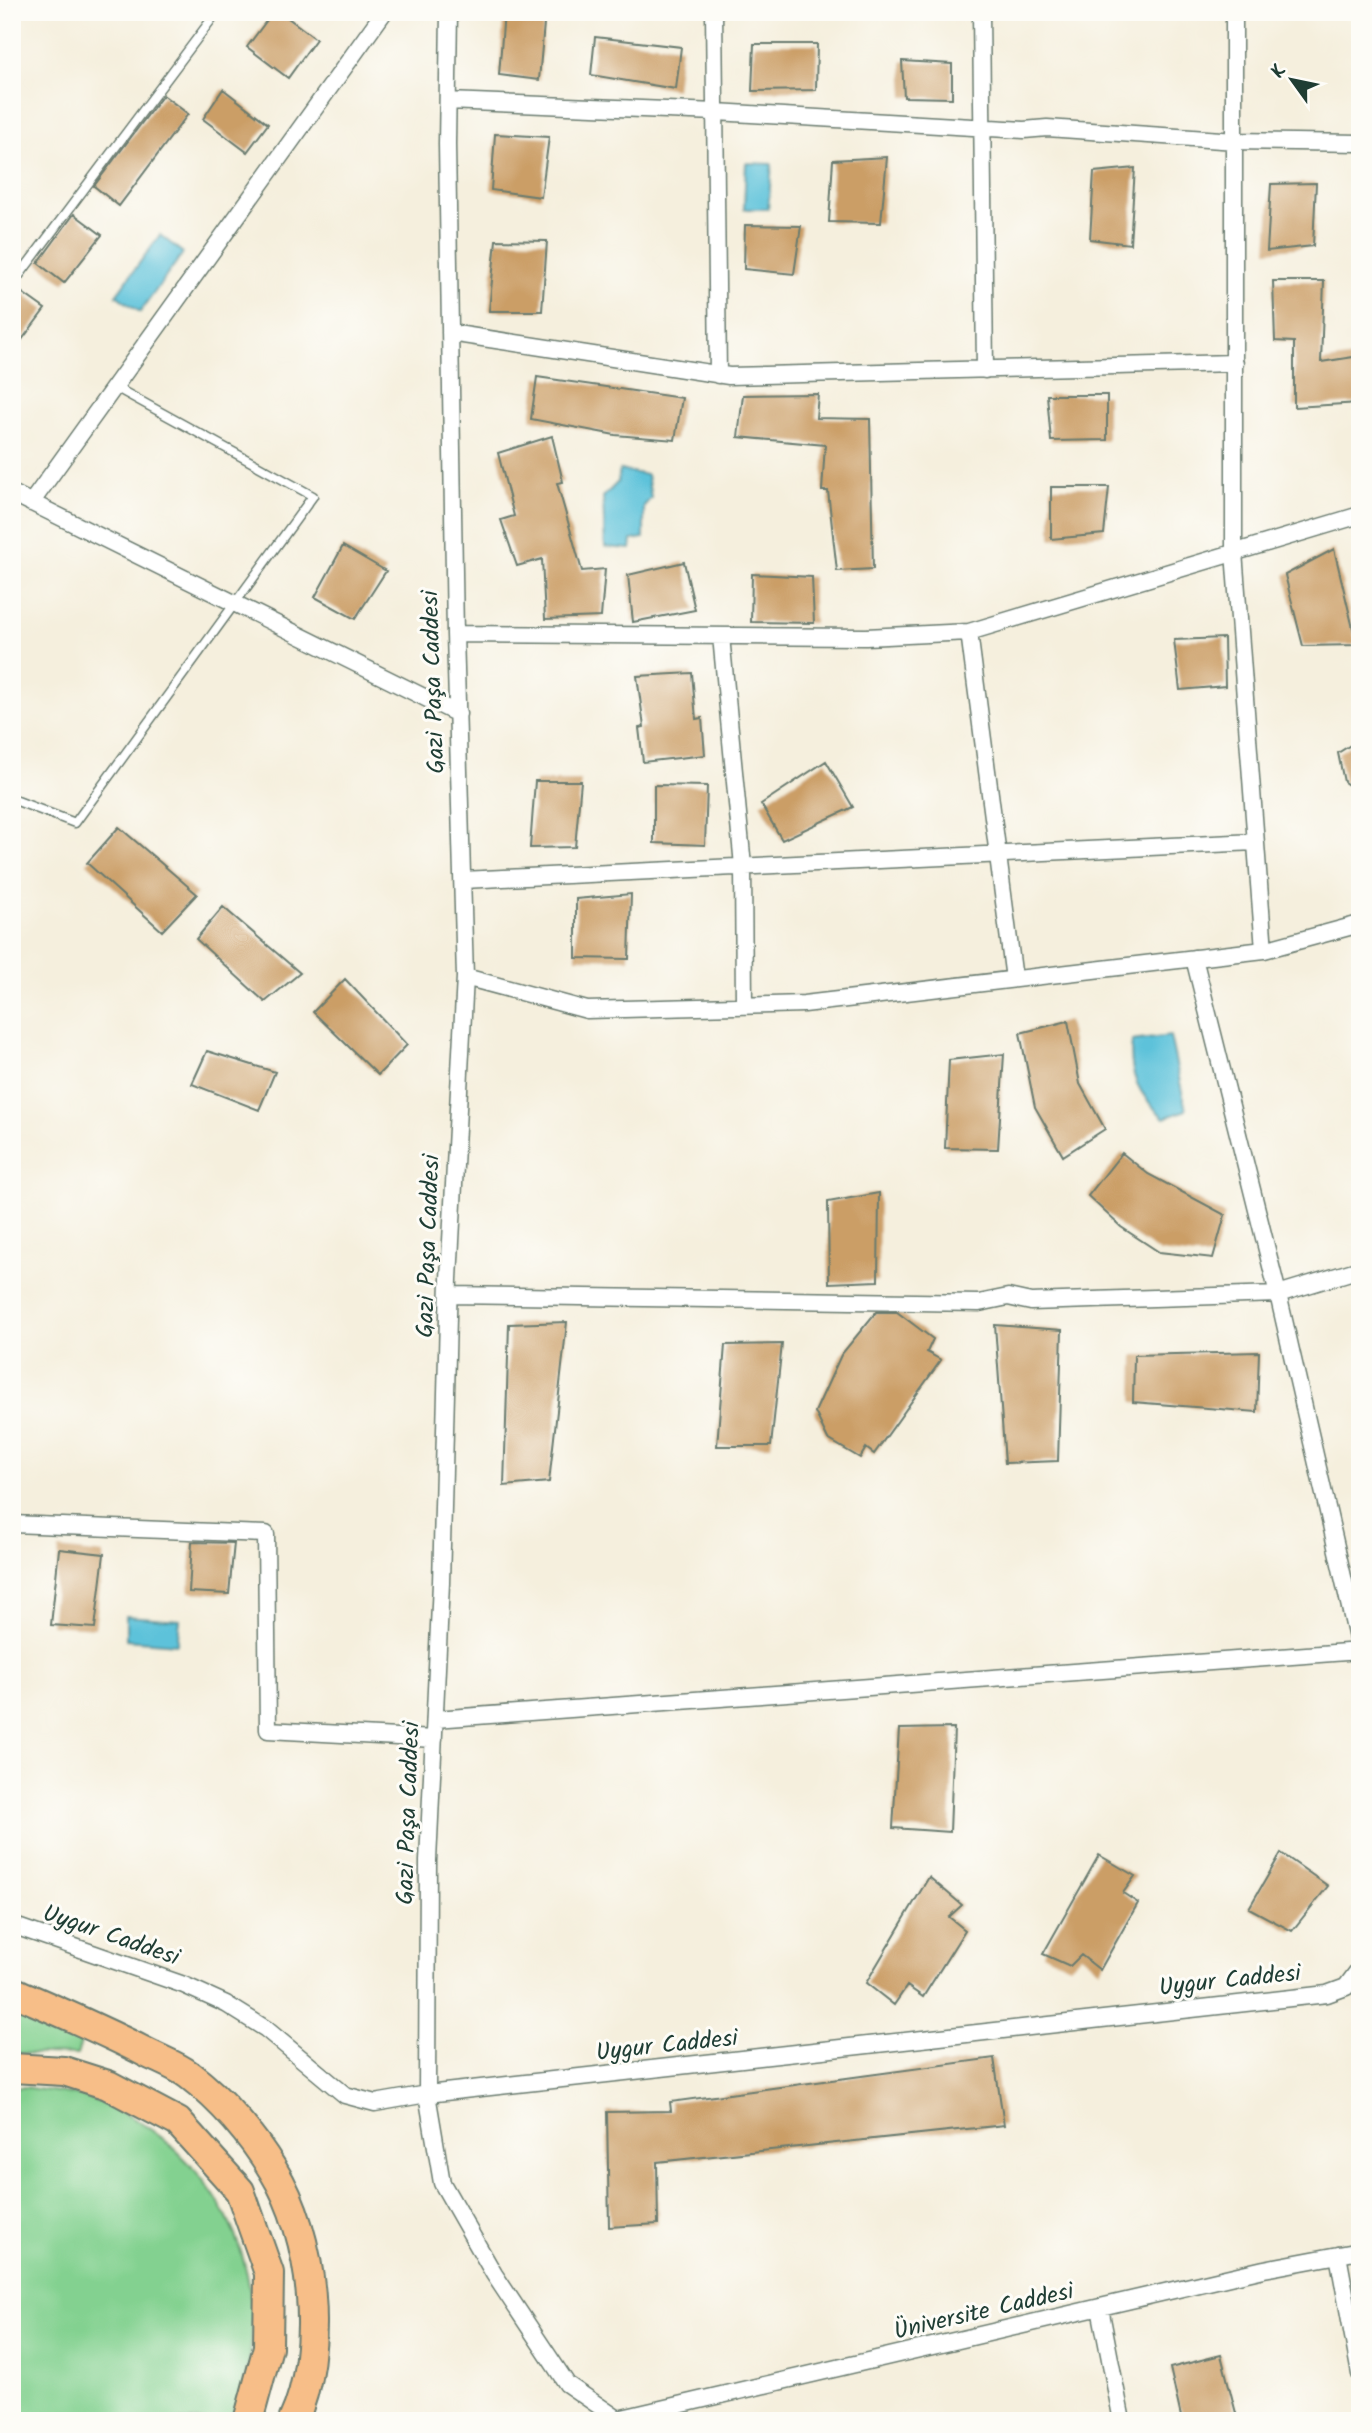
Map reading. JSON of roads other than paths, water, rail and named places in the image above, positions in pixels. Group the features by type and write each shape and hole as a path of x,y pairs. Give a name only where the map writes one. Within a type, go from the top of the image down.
{"highway":[{"path":"12,1991 106,2032 188,2074 233,2115 274,2171 294,2219 309,2271 312,2360 293,2421"},
{"path":"12,2068 64,2071 108,2085 178,2122 240,2191 269,2273 268,2347 248,2421"}],"street":[{"path":"31,503 384,12"},
{"name":"Gazi Paşa Caddesi","path":"449,12 454,634 465,977 449,1295 428,1861 427,2094 442,2183 495,2274 567,2384 618,2419"},
{"path":"714,12 719,375"},
{"path":"981,12 985,370"},
{"path":"1234,12 1234,552 1264,950"},
{"path":"448,101 716,112 982,128 1047,128 1236,141 1360,143"},
{"path":"450,332 719,375 1235,363"},
{"path":"12,493 458,714"},
{"path":"454,634 866,638 969,632 1360,515"},
{"path":"969,632 1014,979"},
{"path":"721,636 743,866 744,1005"},
{"path":"463,880 1255,842"},
{"path":"465,977 587,1010 804,1003 1264,950 1360,925"},
{"path":"435,1719 1360,1651 1278,1294 1194,958"},
{"path":"449,1295 979,1303 1008,1297 1031,1302 1278,1294 1360,1269"},
{"path":"12,1524 266,1534 268,1730 434,1739"},
{"name":"Uygur Caddesi","path":"12,1925 184,1985 226,2004 266,2028 345,2095 374,2103 427,2094 1327,1994 1346,1987 1360,1968"},
{"name":"Üniversite Caddesi","path":"618,2419 1360,2251"},
{"path":"1338,2255 1360,2374"},
{"path":"1100,2308 1122,2421"}],"lane":[{"path":"12,285 217,12"},
{"path":"12,799 75,823 313,496 115,387"}],"water":[{"path":"746,163 772,164 768,209 744,209"},
{"path":"160,235 183,253 140,312 116,295"},
{"path":"620,470 647,475 651,498 644,506 644,538 632,540 631,549 605,547 603,497 618,482"},
{"path":"1170,1036 1186,1110 1164,1118 1137,1084 1131,1053 1132,1041"},
{"path":"126,1616 180,1620 177,1644 126,1640"}]}
